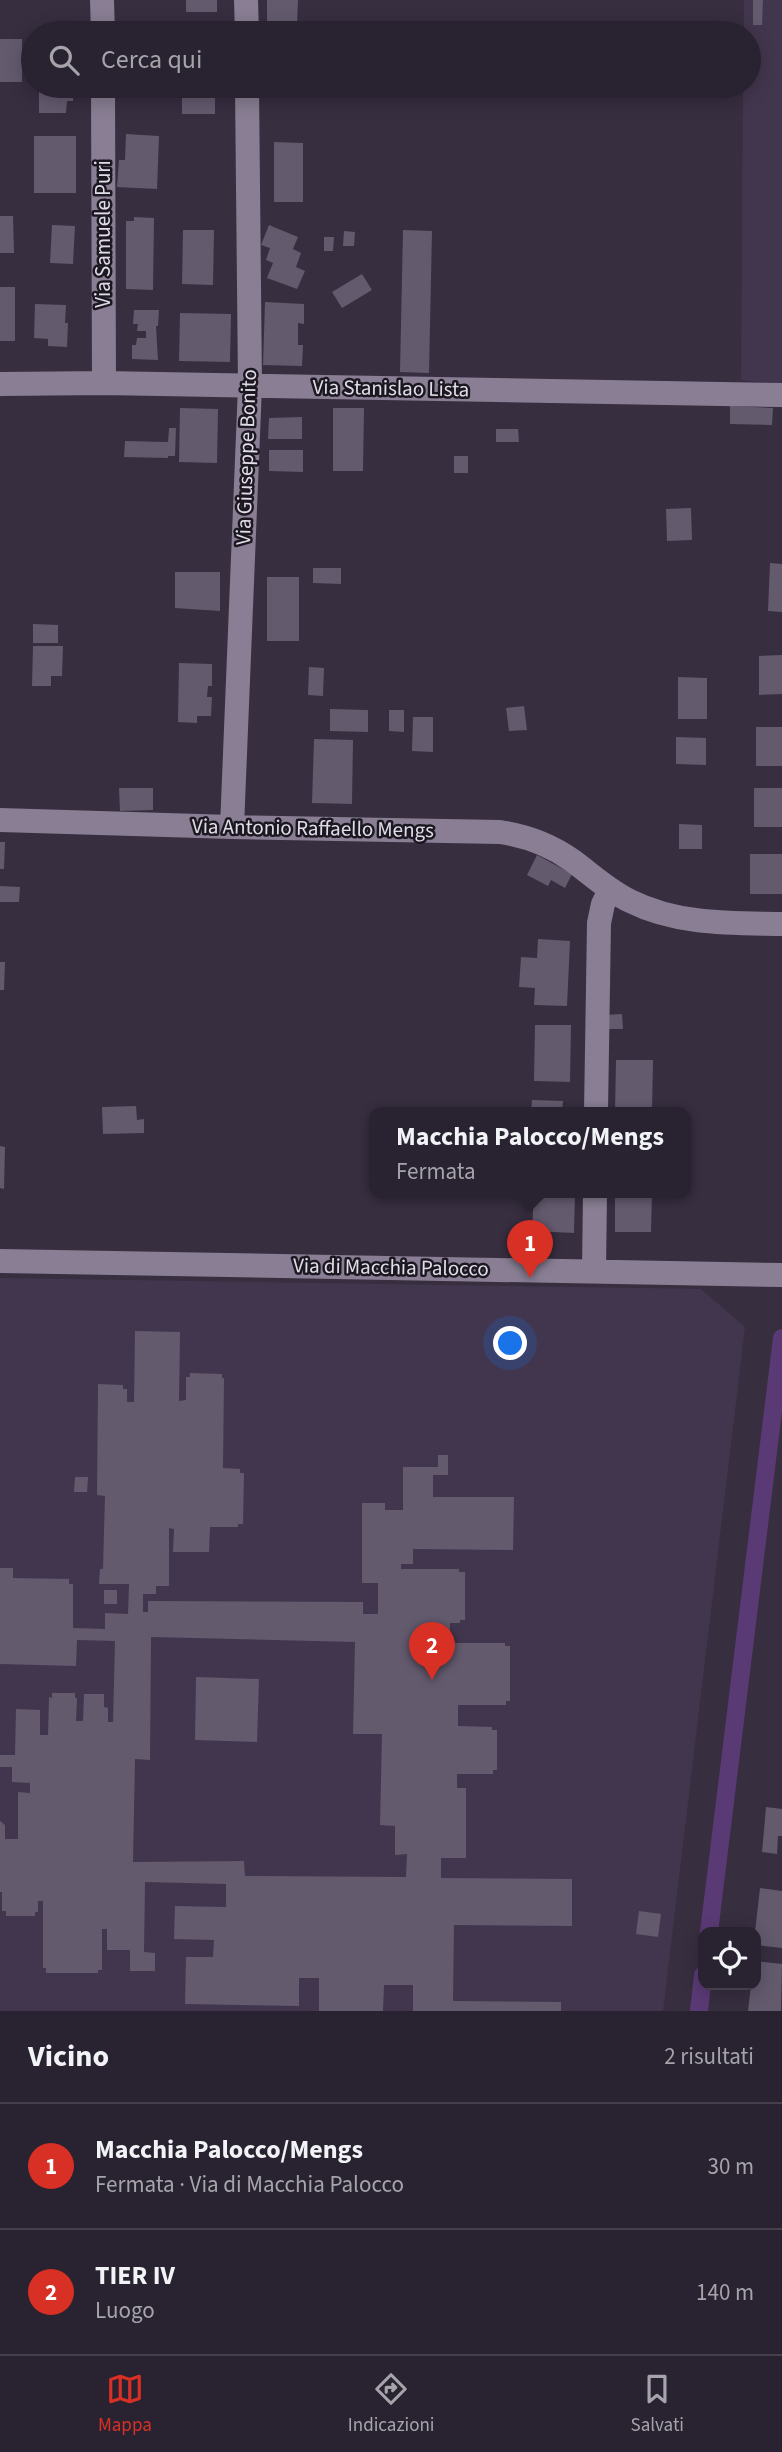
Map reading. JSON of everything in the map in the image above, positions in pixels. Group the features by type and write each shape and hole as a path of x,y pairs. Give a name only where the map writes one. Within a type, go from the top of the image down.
{"street":[{"path":"102,0 103,21"},
{"path":"246,0 247,21"},
{"name":"Via Samuele Puri","path":"103,98 104,383"},
{"name":"Via Giuseppe Bonito","path":"232,827 250,386 247,98"},
{"name":"Via Stanislao Lista","path":"0,384 104,383 782,395"},
{"name":"Via Antonio Raffaello Mengs","path":"0,820 510,833 556,850 610,890 634,903 674,917 707,922 782,925"},
{"path":"596,1107 598,929 603,904 610,890"},
{"path":"594,1271 595,1198"},
{"name":"Via di Macchia Palocco","path":"0,1261 776,1275"}],"shaded area":[{"path":"744,0 782,0 782,385 741,380 743,98 761,98 761,21 744,21"},
{"path":"0,1278 701,1289 745,1327 663,2011 0,2011"}],"building":[{"path":"186,0 217,0 217,12 186,12"},
{"path":"267,0 298,0 297,21 267,21"},
{"path":"753,0 763,0 762,25 761,21 753,21"},
{"path":"0,39 21,39 21,82 0,82"},
{"path":"39,98 73,98 73,101 67,101 66,113 39,113"},
{"path":"182,98 215,98 215,114 182,114"},
{"path":"126,134 159,136 157,189 117,187 119,160 125,160"},
{"path":"34,136 76,136 76,193 34,193"},
{"path":"274,142 303,143 303,202 274,202"},
{"path":"0,216 13,216 14,253 0,253"},
{"path":"134,217 154,218 153,290 126,289 126,221 134,221"},
{"path":"52,225 75,226 73,264 50,263"},
{"path":"269,225 298,237 293,249 301,253 296,267 305,271 297,289 267,278 273,263 266,260 270,248 261,245"},
{"path":"183,230 214,230 213,285 182,284"},
{"path":"403,230 432,231 429,373 400,372"},
{"path":"344,231 355,232 354,246 343,246"},
{"path":"324,237 334,237 333,251 324,251"},
{"path":"362,274 372,290 342,308 332,292"},
{"path":"0,287 15,287 15,341 0,341"},
{"path":"265,302 304,304 304,324 298,323 298,345 303,345 302,366 263,365"},
{"path":"35,304 66,305 67,347 48,346 48,339 34,338"},
{"path":"134,310 159,310 156,326 158,360 132,359 132,345 136,345 137,338 146,338 146,331 137,331 138,324 133,324"},
{"path":"180,313 231,314 230,362 179,361"},
{"path":"730,406 773,408 772,425 730,424"},
{"path":"180,408 218,409 217,463 179,462"},
{"path":"333,408 364,408 363,471 333,471"},
{"path":"302,417 302,439 268,439 269,418"},
{"path":"169,428 176,428 175,456 124,457 125,441 168,442"},
{"path":"496,429 518,429 519,442 496,442"},
{"path":"269,450 303,450 303,472 269,471"},
{"path":"454,456 468,456 468,473 454,473"},
{"path":"691,508 692,540 667,541 666,509"},
{"path":"770,563 782,564 782,612 768,611"},
{"path":"313,568 341,568 341,584 313,583"},
{"path":"175,572 220,572 220,611 175,608"},
{"path":"267,577 299,577 299,641 267,641"},
{"path":"33,624 58,625 58,643 33,643"},
{"path":"33,646 63,646 62,676 51,676 51,686 32,686"},
{"path":"782,655 782,694 759,695 759,656"},
{"path":"179,663 212,664 212,686 208,686 207,697 212,697 211,716 197,716 197,723 178,722"},
{"path":"309,667 324,668 323,696 308,695"},
{"path":"678,677 707,678 707,719 678,719"},
{"path":"524,706 527,730 509,731 506,708"},
{"path":"330,709 368,710 368,732 330,731"},
{"path":"389,710 404,710 404,732 389,731"},
{"path":"413,717 433,717 433,752 412,751"},
{"path":"756,727 782,727 782,766 756,766"},
{"path":"676,737 706,738 706,765 676,764"},
{"path":"314,739 353,740 352,804 312,803"},
{"path":"119,788 153,788 153,810 120,811"},
{"path":"754,788 782,788 782,827 754,827"},
{"path":"679,824 702,825 702,849 679,849"},
{"path":"0,842 5,842 4,869 0,869"},
{"path":"750,854 782,854 782,894 750,894"},
{"path":"537,855 572,874 565,888 551,880 548,886 527,875"},
{"path":"0,886 20,887 19,902 0,902"},
{"path":"538,939 570,941 567,1006 534,1005 535,988 519,987 521,957 537,958"},
{"path":"0,962 5,962 4,990 0,990"},
{"path":"622,1014 623,1029 603,1029 603,1015"},
{"path":"535,1025 571,1025 570,1082 534,1081"},
{"path":"616,1060 653,1060 652,1107 615,1107"},
{"path":"532,1100 563,1101 562,1107 531,1107"},
{"path":"136,1106 137,1120 144,1119 144,1133 103,1134 102,1107"},
{"path":"0,1146 5,1147 4,1189 0,1188"},
{"path":"534,1198 575,1198 574,1233 532,1231"},
{"path":"615,1198 652,1198 651,1232 615,1232"},
{"path":"135,1331 180,1332 179,1401 186,1400 186,1377 190,1377 190,1373 222,1374 223,1468 240,1469 240,1473 244,1473 243,1524 238,1524 238,1527 210,1527 209,1552 173,1552 174,1529 169,1528 169,1586 156,1586 156,1594 143,1594 143,1612 148,1612 148,1601 363,1602 363,1614 378,1614 378,1583 362,1583 362,1503 385,1503 385,1510 403,1510 403,1467 438,1467 438,1455 448,1455 448,1475 433,1475 433,1497 514,1497 513,1550 413,1549 413,1564 401,1564 401,1569 459,1569 459,1572 465,1572 465,1620 450,1623 450,1632 435,1632 435,1643 505,1643 505,1646 510,1646 510,1701 506,1701 506,1705 458,1705 458,1726 492,1727 492,1730 497,1730 497,1770 493,1770 493,1774 457,1774 457,1788 466,1788 466,1858 441,1858 441,1878 572,1879 572,1926 454,1925 453,2001 561,2002 561,2011 413,2011 413,1985 384,1985 383,2011 319,2011 319,1978 299,1978 299,2006 185,2004 186,1957 213,1957 214,1940 174,1939 175,1906 226,1907 226,1884 145,1882 144,1952 155,1953 155,1971 130,1971 130,1950 107,1950 107,1929 102,1929 102,1970 98,1970 98,1973 46,1973 46,1968 43,1968 43,1901 38,1901 38,1912 35,1912 35,1916 6,1916 6,1911 2,1911 0,1821 5,1825 5,1839 18,1839 18,1792 30,1793 30,1783 12,1782 12,1767 0,1767 0,1755 15,1755 16,1709 40,1710 40,1735 48,1735 49,1697 52,1698 52,1693 75,1693 76,1721 83,1721 84,1694 104,1694 108,1722 113,1722 115,1641 77,1640 76,1666 0,1664 0,1568 13,1568 13,1578 69,1579 69,1584 73,1584 73,1628 105,1629 105,1613 128,1614 129,1584 99,1584 100,1569 103,1569 105,1496 97,1495 98,1384 123,1385 123,1389 127,1389 127,1402 134,1402","holes":["151,1637 355,1642 353,1734 382,1734 380,1825 395,1826 395,1855 407,1854 406,1877 245,1876 244,1861 133,1862 135,1759 150,1760"]},
{"path":"75,1477 88,1477 87,1492 74,1492"},
{"path":"104,1590 117,1590 117,1604 104,1604"},
{"path":"196,1677 259,1679 257,1742 195,1740"},
{"path":"766,1807 782,1809 782,1836 778,1836 777,1854 762,1852"},
{"path":"760,1888 782,1891 782,1948 761,1946 761,1927 756,1927"},
{"path":"639,1911 661,1914 658,1937 636,1934"},
{"path":"761,1962 782,1964 781,2011 748,2011 750,1990 761,1990"}],"waterway":[{"path":"710,1927 782,1338"},
{"path":"699,2011 701,1990"}],"place":[{"name":"Macchia Palocco/Mengs","path":"530,1278"},
{"name":"TIER IV","path":"432,1680"}]}
